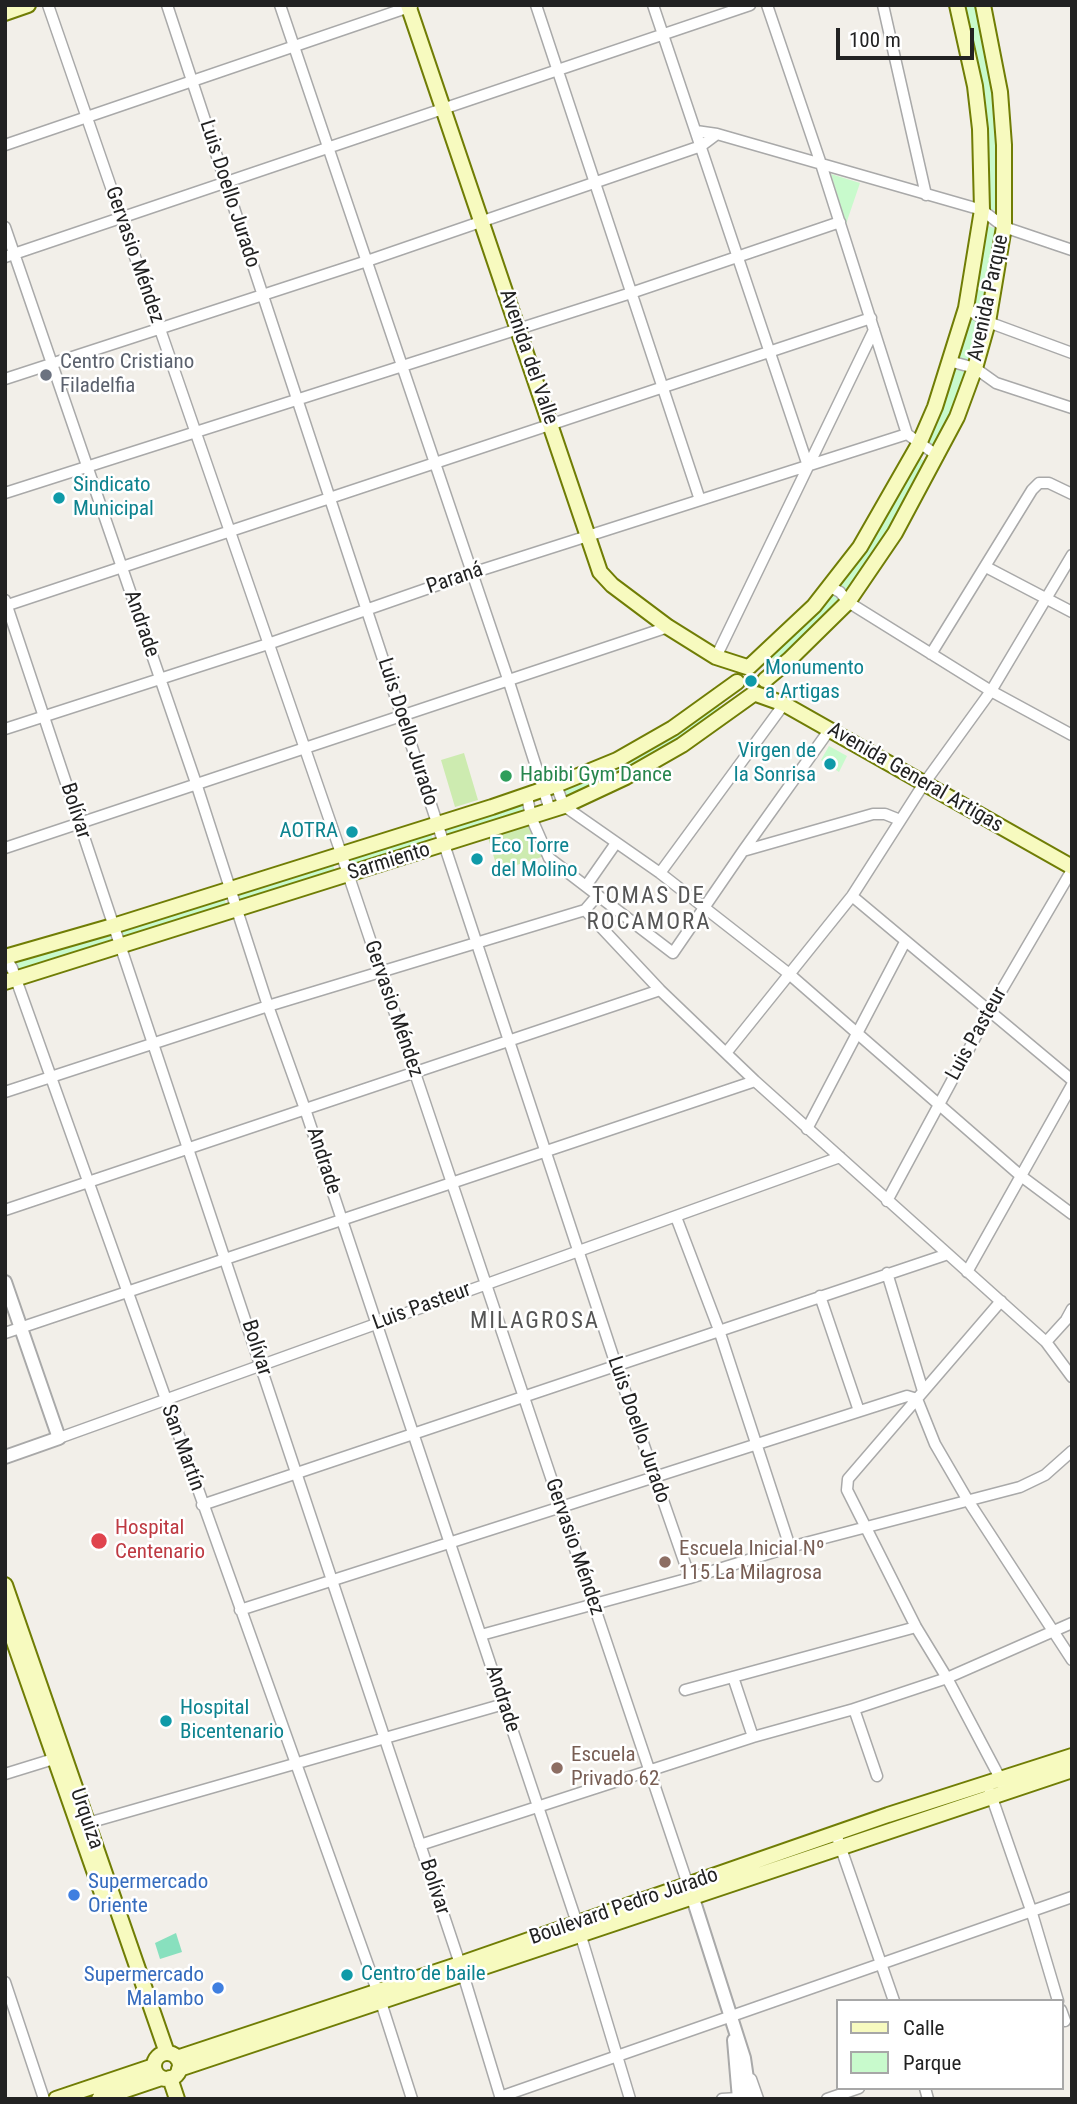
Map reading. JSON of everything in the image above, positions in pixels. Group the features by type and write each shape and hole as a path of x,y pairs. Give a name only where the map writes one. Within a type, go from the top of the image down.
{"main road":[{"path":"5,13 28,5"},
{"name":"Avenida Parque","path":"748,667 814,606 860,547 919,444 936,407 966,308 982,210 980,129 975,86 957,5"},
{"name":"Avenida Parque","path":"760,688 848,602 895,533 957,417 975,368 988,322 1004,227 1004,145 1000,92 983,5"},
{"name":"Avenida del Valle","path":"411,6 600,572 612,586 668,627 716,657"},
{"path":"716,657 761,671 760,688 742,692 716,657"},
{"path":"736,681 741,671 748,667"},
{"name":"Sarmiento","path":"5,957 113,926 527,796 617,760 673,728 736,681"},
{"name":"Sarmiento","path":"10,980 564,806 626,778 671,751 760,688"},
{"name":"Avenida General Artigas","path":"760,688 923,785 1072,868"},
{"name":"Urquiza","path":"5,1585 7,1607 167,2065"},
{"name":"Boulevard Pedro Jurado","path":"997,1788 1072,1756"},
{"name":"Urquiza","path":"60,1758 88,1823 167,2065"},
{"name":"Boulevard Pedro Jurado","path":"56,2099 101,2093 167,2065 462,1969 838,1840 997,1788 1072,1770"},
{"path":"167,2065 177,2099"}],"street":[{"name":"Gervasio Méndez","path":"48,5 341,853 732,2015 744,2058 742,2098"},
{"name":"Luis Doello Jurado","path":"167,5 578,1252 690,1578"},
{"path":"280,5 508,679 550,787 564,806 660,873 788,973 1021,1176 1072,1214"},
{"path":"536,5 700,500"},
{"path":"653,5 808,466"},
{"path":"10,255 750,5"},
{"path":"767,5 907,434 938,456"},
{"path":"883,5 926,195"},
{"path":"5,145 411,6"},
{"path":"696,131 717,134 982,210 1004,227 1072,250"},
{"path":"5,379 367,261 595,183 701,146 717,134"},
{"path":"5,493 631,293 840,222"},
{"name":"Andrade","path":"5,227 10,255 52,363 414,1433 578,1929 630,2099"},
{"path":"966,308 988,322 1072,353"},
{"path":"6,603 871,318"},
{"path":"716,657 874,330"},
{"path":"949,361 975,368 996,383 1072,408"},
{"name":"Paraná","path":"5,729 268,644 587,535 907,434"},
{"path":"931,654 1032,490 1039,484 1049,483 1072,494"},
{"path":"726,1053 852,896 923,785 991,691 1072,555"},
{"path":"986,567 1072,612"},
{"path":"830,587 840,592 848,602 991,691 1072,734"},
{"name":"Bolívar","path":"6,603 462,1969 501,2098"},
{"path":"5,848 668,627"},
{"path":"660,873 784,704"},
{"path":"527,796 531,817 549,858 673,953 830,729"},
{"path":"550,787 550,810"},
{"path":"743,851 873,814 885,814 900,820"},
{"path":"586,886 617,843"},
{"name":"Luis Pasteur","path":"887,1200 990,1010 1072,868"},
{"path":"5,1092 268,1006 585,910 597,896"},
{"path":"852,896 1072,1080"},
{"path":"585,910 660,990 755,1081 1046,1342 1072,1377"},
{"path":"807,1129 905,942"},
{"name":"San Martín","path":"5,957 10,980 50,1079 379,1996 412,2099"},
{"path":"5,1210 660,990"},
{"path":"5,1333 755,1081"},
{"path":"967,1272 1072,1085"},
{"name":"Luis Pasteur","path":"5,1458 840,1157"},
{"path":"676,1217 719,1330 790,1547"},
{"path":"202,1505 948,1254"},
{"path":"887,1273 935,1444 967,1499 1072,1660"},
{"path":"5,1282 59,1438"},
{"path":"820,1296 859,1411"},
{"path":"1001,1301 848,1479 847,1490 916,1627 947,1678 997,1788 1057,1999"},
{"path":"1046,1342 1069,1321 1072,1309"},
{"path":"240,1610 859,1411 907,1396 920,1395"},
{"path":"481,1635 690,1578 790,1547 1034,1482 1072,1451"},
{"path":"420,1845 947,1678 1072,1623"},
{"path":"685,1690 916,1627"},
{"path":"733,1677 754,1737"},
{"path":"88,1823 504,1704"},
{"path":"854,1709 877,1776"},
{"path":"5,1774 60,1758"},
{"path":"838,1840 893,1999"},
{"path":"501,2098 1072,1897"},
{"path":"5,1982 44,2099"},
{"name":"Gervasio Méndez","path":"732,2015 742,2098"},
{"path":"744,2058 758,2099"},
{"path":"827,2099 853,2090"},
{"path":"722,2099 742,2098"}],"green space":[{"path":"963,5 979,5 988,42 997,124 997,211 985,208"},
{"path":"831,174 860,183 846,224"},
{"path":"985,225 997,229 984,312 971,306"},
{"path":"967,318 983,323 971,363 957,358"},
{"path":"953,368 969,372 936,448 925,442"},
{"path":"919,458 928,463 875,553 848,591 837,584"},
{"path":"831,592 843,600 779,664 770,656"},
{"path":"717,703 721,709 679,741 624,774 565,797 562,791 564,788"},
{"path":"829,746 847,756 839,772 821,760"},
{"path":"464,753 478,800 455,807 441,760"},
{"path":"524,803 526,811 447,834 447,826"},
{"path":"527,821 548,855 498,871 487,834"},
{"path":"430,832 433,839 431,842 352,867 349,863 349,857"},
{"path":"333,863 335,873 242,902 239,897 241,891"},
{"path":"224,898 227,907 123,939 121,935 123,928"},
{"path":"109,933 112,942 18,971 17,969 17,960"},
{"path":"176,1933 182,1952 160,1959 155,1943"}],"place":[{"name":"Centro Cristiano Filadelfia","path":"46,375"},
{"name":"Sindicato Municipal","path":"59,498"},
{"name":"Monumento a Artigas","path":"751,681"},
{"name":"Virgen de la Sonrisa","path":"830,764"},
{"name":"Habibi Gym Dance","path":"506,776"},
{"name":"AOTRA","path":"352,832"},
{"name":"Eco Torre del Molino","path":"477,859"},
{"name":"Hospital Centenario","path":"99,1541"},
{"name":"Escuela Inicial Nº 115 La Milagrosa","path":"665,1562"},
{"name":"Hospital Bicentenario","path":"166,1721"},
{"name":"Escuela Privado 62","path":"557,1768"},
{"name":"Supermercado Oriente","path":"74,1895"},
{"name":"Centro de baile","path":"347,1975"},
{"name":"Supermercado Malambo","path":"218,1988"}],"district":[{"name":"TOMAS DE ROCAMORA","path":"649,910"},
{"name":"MILAGROSA","path":"535,1322"}]}
